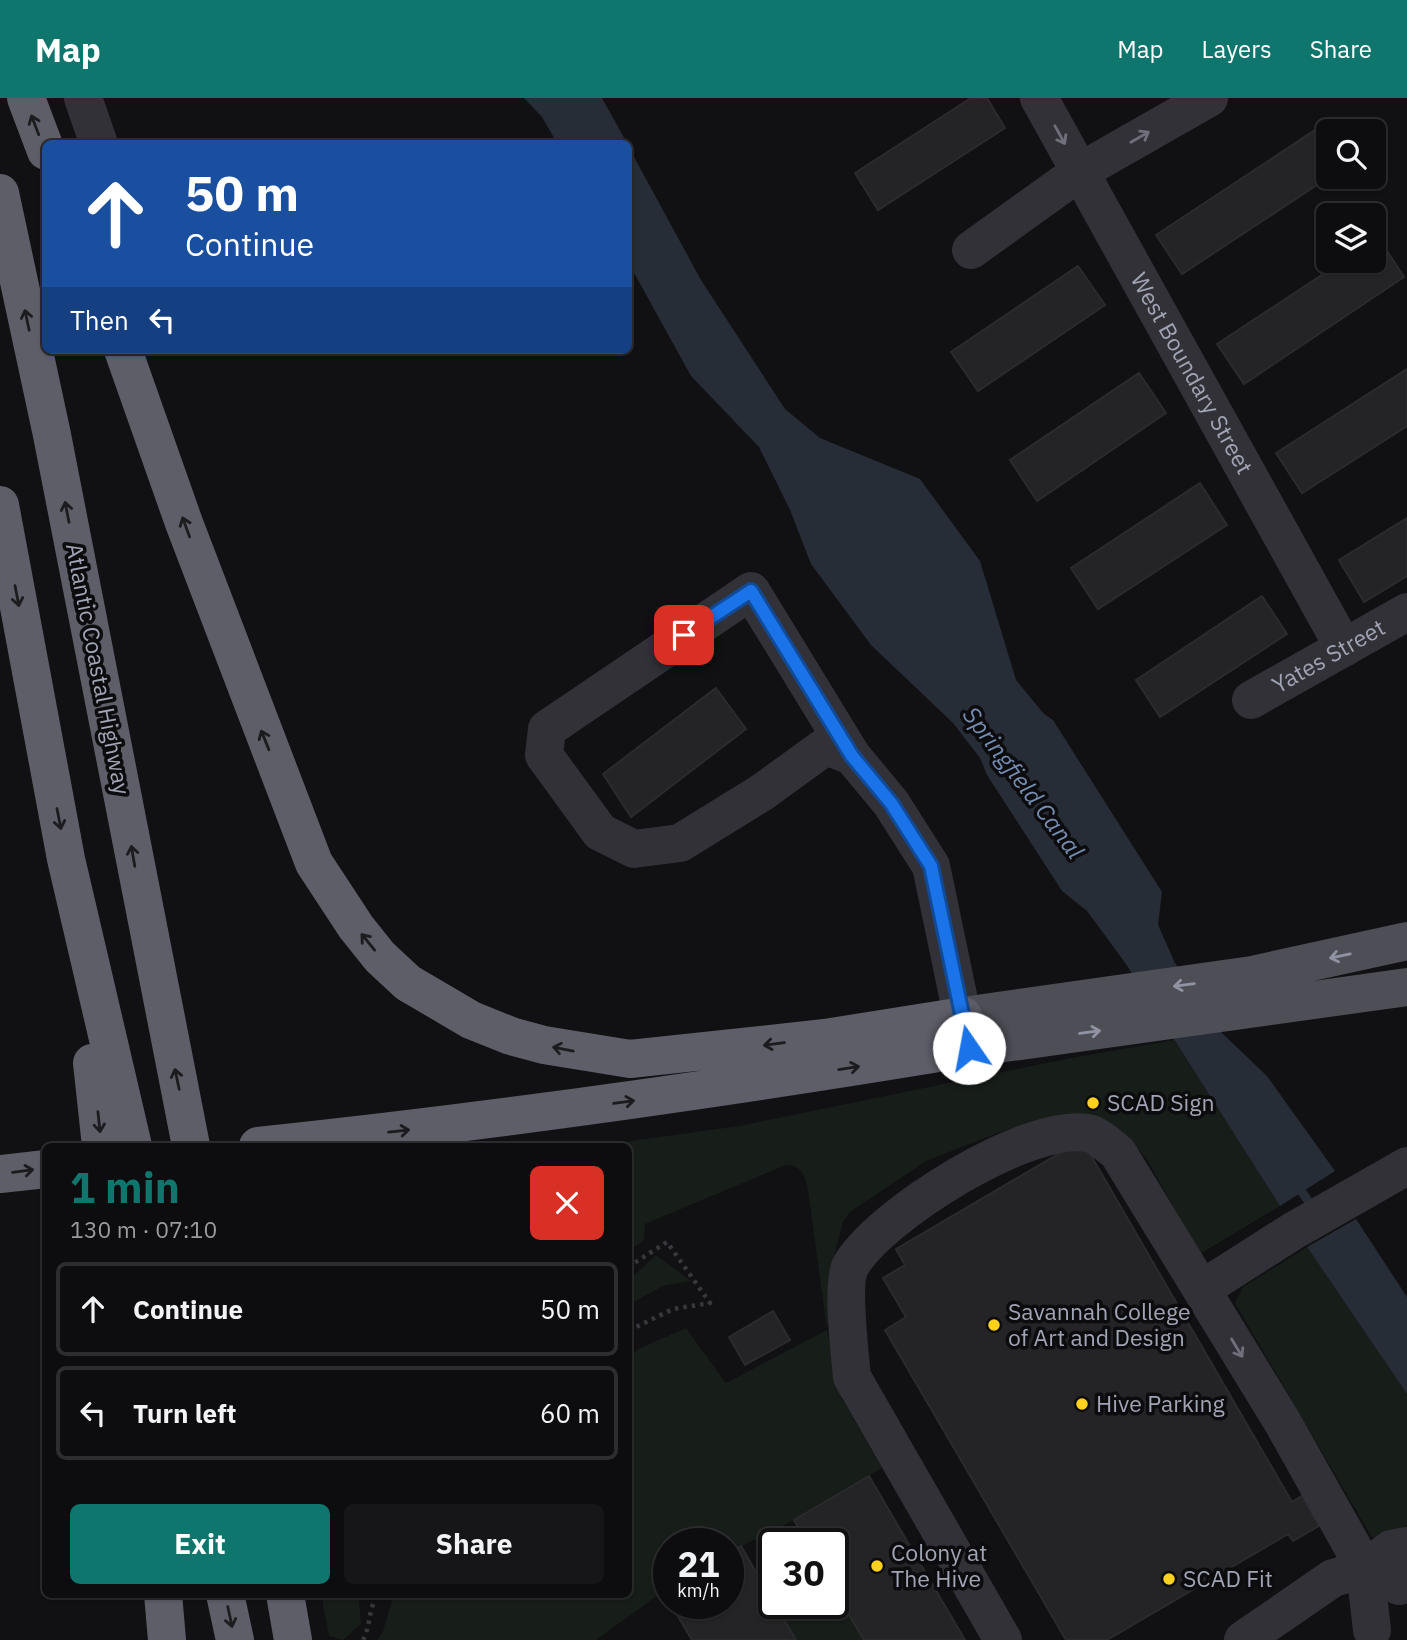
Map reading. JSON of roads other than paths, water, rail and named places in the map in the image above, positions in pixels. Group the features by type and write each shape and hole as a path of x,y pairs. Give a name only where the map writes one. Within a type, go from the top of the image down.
{"highway":[{"path":"26,98 42,140"},
{"name":"Atlantic Coastal Highway","path":"0,193 52,435 190,1143"},
{"path":"124,354 189,535 314,863 356,928 380,957 408,983 471,1020 544,1045 630,1059 825,1038 966,1032"},
{"path":"0,505 66,859 132,1143"},
{"path":"66,859 102,1143"},
{"path":"287,1143 440,1127 726,1088 966,1032"},
{"path":"0,1174 42,1169"},
{"path":"163,1598 167,1640"},
{"path":"226,1598 235,1640"},
{"path":"286,1598 293,1640"}],"main road":[{"path":"1262,990 1407,941"},
{"path":"966,1032 1262,990 1407,987"}],"street":[{"path":"83,98 98,140"},
{"name":"West Boundary Street","path":"1039,98 1344,648"},
{"path":"971,250 1081,171 1209,98"},
{"path":"852,756 826,746 761,793 680,843 634,849 600,832 544,755 547,729 751,591 852,756 891,803 931,866 966,1032"},
{"name":"Yates Street","path":"1251,700 1407,612"},
{"path":"1003,1640 852,1377 847,1328 850,1267 877,1235 985,1160 1042,1136 1089,1132 1118,1153 1283,1423 1365,1569 1372,1630"},
{"path":"1202,1290 1351,1197 1404,1174"},
{"path":"1242,1640 1333,1578 1365,1569 1391,1549 1407,1546"},
{"path":"1365,1569 1399,1586 1407,1584"}],"water":[{"path":"524,98 602,98 625,140 555,140 542,117"},
{"path":"632,153 701,280 785,409 820,438 920,479 980,561 1016,680 1044,714 1053,720 1162,892 1158,925 1175,963 1222,1033 1267,1076 1335,1171 1280,1206 1126,964 1087,911 1062,891 987,775 980,758 953,723 871,645 811,564 790,510 759,447 691,376 632,269"},
{"path":"1356,1219 1407,1297 1407,1394 1307,1247"}],"waterway":[{"name":"Springfield Canal","path":"1295,1182 1313,1208"}],"place":[{"name":"SCAD Sign","path":"1093,1103"},
{"name":"Savannah College of Art and Design","path":"994,1325"},
{"name":"Hive Parking","path":"1082,1404"},
{"name":"Colony at The Hive","path":"877,1566"},
{"name":"SCAD Fit","path":"1169,1579"}]}
